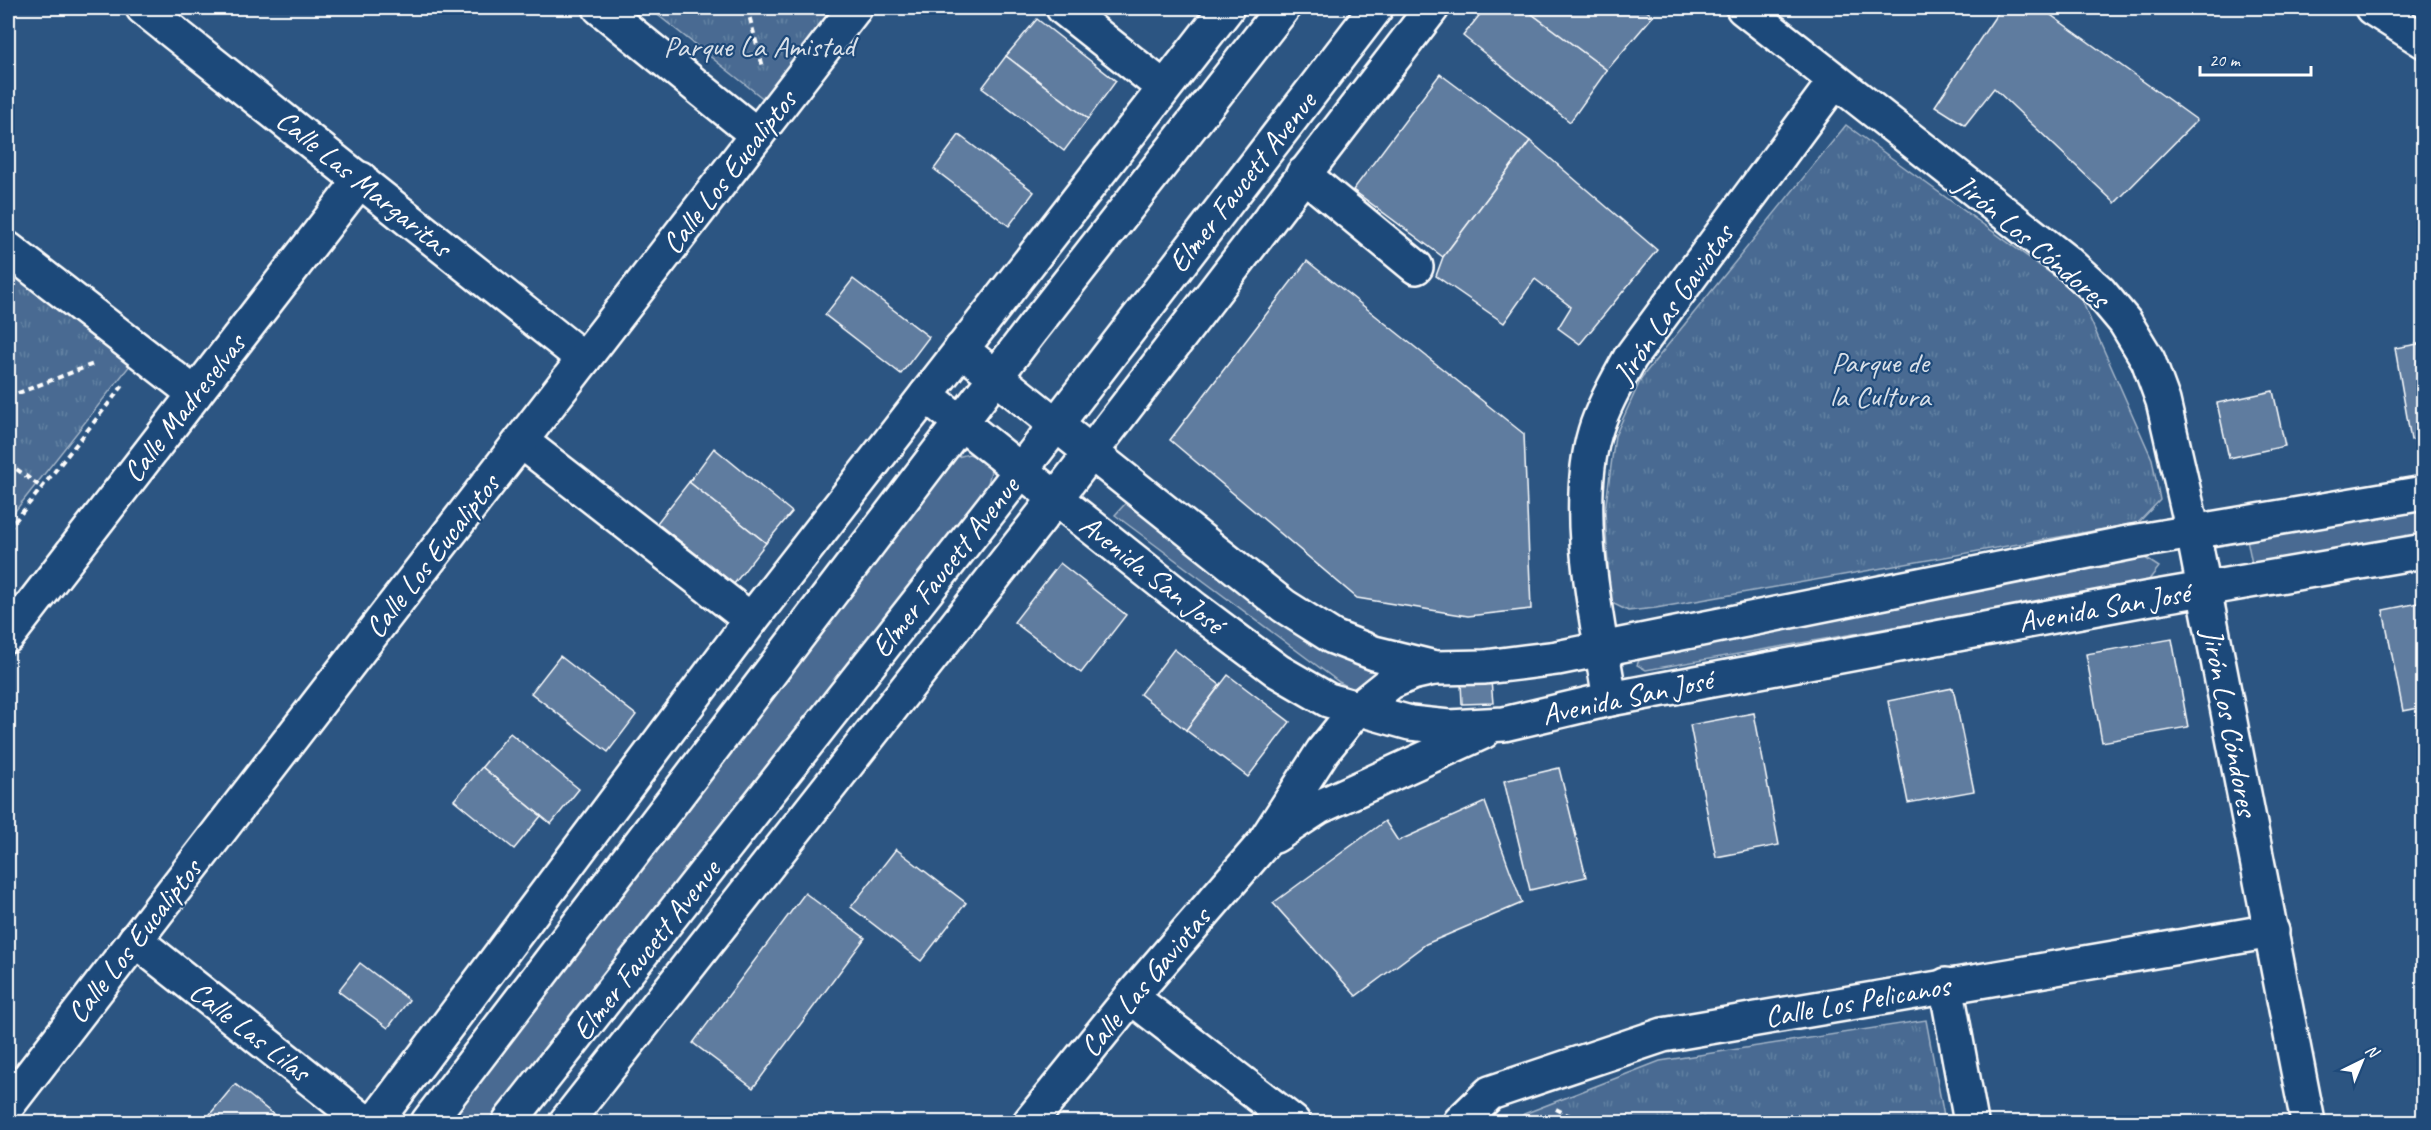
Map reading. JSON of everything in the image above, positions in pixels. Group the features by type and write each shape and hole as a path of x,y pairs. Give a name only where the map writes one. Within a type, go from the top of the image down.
{"street":[{"name":"Calle Las Margaritas","path":"143,8 361,179 584,359"},
{"path":"600,8 766,124"},
{"name":"Calle Los Eucaliptos","path":"8,1105 855,8"},
{"path":"1063,8 1164,88"},
{"path":"375,1122 751,620 1227,8"},
{"path":"428,1122 960,423 1283,8"},
{"name":"Elmer Faucett Avenue","path":"509,1122 1021,471 1376,8"},
{"name":"Elmer Faucett Avenue","path":"566,1122 1056,498 1432,8"},
{"name":"Jirón Los Cóndores","path":"1743,8 2068,263 2099,291 2125,322 2148,360 2163,401 2193,532 2308,1122"},
{"path":"2372,8 2424,41"},
{"name":"Jirón Las Gaviotas","path":"1610,699 1584,515 1587,473 1595,433 1610,394 1630,358 1835,81"},
{"path":"1303,174 1416,267"},
{"name":"Calle Madreselvas","path":"8,636 361,179"},
{"path":"8,249 195,394"},
{"name":"Avenida San José","path":"961,349 1284,606 1332,637 1374,653 1435,668 1485,667 1602,650 2133,542 2424,493"},
{"name":"Avenida San José","path":"926,395 1278,671 1328,700 1356,710 1410,723 1449,727 1504,724 1610,699 2203,589 2424,551"},
{"path":"521,441 751,620"},
{"name":"Calle Las Gaviotas","path":"1030,1122 1131,997 1263,844 1323,751 1356,710 1391,682 1412,673 1435,668"},
{"name":"Calle Las Gaviotas","path":"1263,844 1319,807 1441,749 1504,724"},
{"name":"Calle Los Pelicanos","path":"1460,1122 1490,1093 1663,1035 1946,985 2213,943 2272,931"},
{"name":"Calle Las Lilas","path":"135,940 365,1122"},
{"path":"1946,985 1971,1122"},
{"path":"1131,997 1293,1122"}],"path":[{"path":"747,8 766,124"},
{"path":"8,398 141,352"},
{"path":"8,530 141,352"},
{"path":"8,463 41,487"}],"green space":[{"name":"Parque La Amistad","path":"649,8 836,8 765,100"},
{"name":"Parque de la Cultura","path":"1846,125 2079,294 2152,459 2160,500 2138,523 1656,608 1628,611 1610,602 1605,511 1615,436 1642,377"},
{"path":"8,261 135,359 8,520"},
{"path":"969,454 984,460 991,471 986,492 494,1122 435,1122 953,458"},
{"path":"1133,495 1393,672 1356,691 1339,682 1115,515"},
{"path":"2423,503 2423,534 2252,564 2246,534"},
{"path":"2142,556 2159,567 2148,581 2131,586 1646,670 1637,665 1645,647"},
{"path":"1926,1020 1945,1122 1514,1122 1524,1114 1660,1061"}],"building":[{"path":"1485,8 1524,8 1607,70 1570,122 1463,36"},
{"path":"1524,8 1643,8 1653,16 1607,70"},
{"path":"2001,8 2041,8 2197,120 2115,203 1994,88 1965,125 1935,106"},
{"path":"1037,19 1116,81 1088,119 1006,56"},
{"path":"1006,56 1088,119 1064,151 982,88"},
{"path":"1440,74 1530,141 1443,257 1353,190"},
{"path":"959,135 1034,192 1009,226 934,169"},
{"path":"1530,141 1657,250 1580,344 1558,328 1571,307 1535,279 1504,323 1436,276 1443,257"},
{"path":"1307,261 1524,434 1531,609 1468,616 1357,598 1170,440"},
{"path":"853,279 929,337 901,374 825,315"},
{"path":"2424,343 2424,438 2411,440 2395,348"},
{"path":"2273,391 2285,446 2229,458 2217,403"},
{"path":"714,448 792,512 766,543 689,482"},
{"path":"689,482 766,543 734,584 657,523"},
{"path":"1060,563 1126,615 1081,673 1014,622"},
{"path":"2424,602 2424,707 2403,711 2383,610"},
{"path":"2172,639 2188,727 2102,742 2086,654"},
{"path":"1174,649 1220,685 1186,730 1140,694"},
{"path":"560,656 636,715 608,752 531,693"},
{"path":"1228,675 1290,722 1248,777 1186,730"},
{"path":"1491,681 1493,703 1462,704 1461,683"},
{"path":"1953,688 1974,791 1908,803 1888,701"},
{"path":"1754,713 1779,845 1716,857 1690,725"},
{"path":"510,733 579,789 551,824 482,767"},
{"path":"482,767 541,816 514,849 454,800"},
{"path":"1559,768 1586,877 1530,890 1504,781"},
{"path":"1485,802 1522,903 1426,944 1356,996 1273,903 1385,821 1398,841"},
{"path":"896,849 966,903 921,961 851,907"},
{"path":"805,893 865,938 753,1088 693,1043"},
{"path":"360,963 409,1000 388,1028 338,991"},
{"path":"235,1084 283,1122 209,1122 206,1119"}]}
